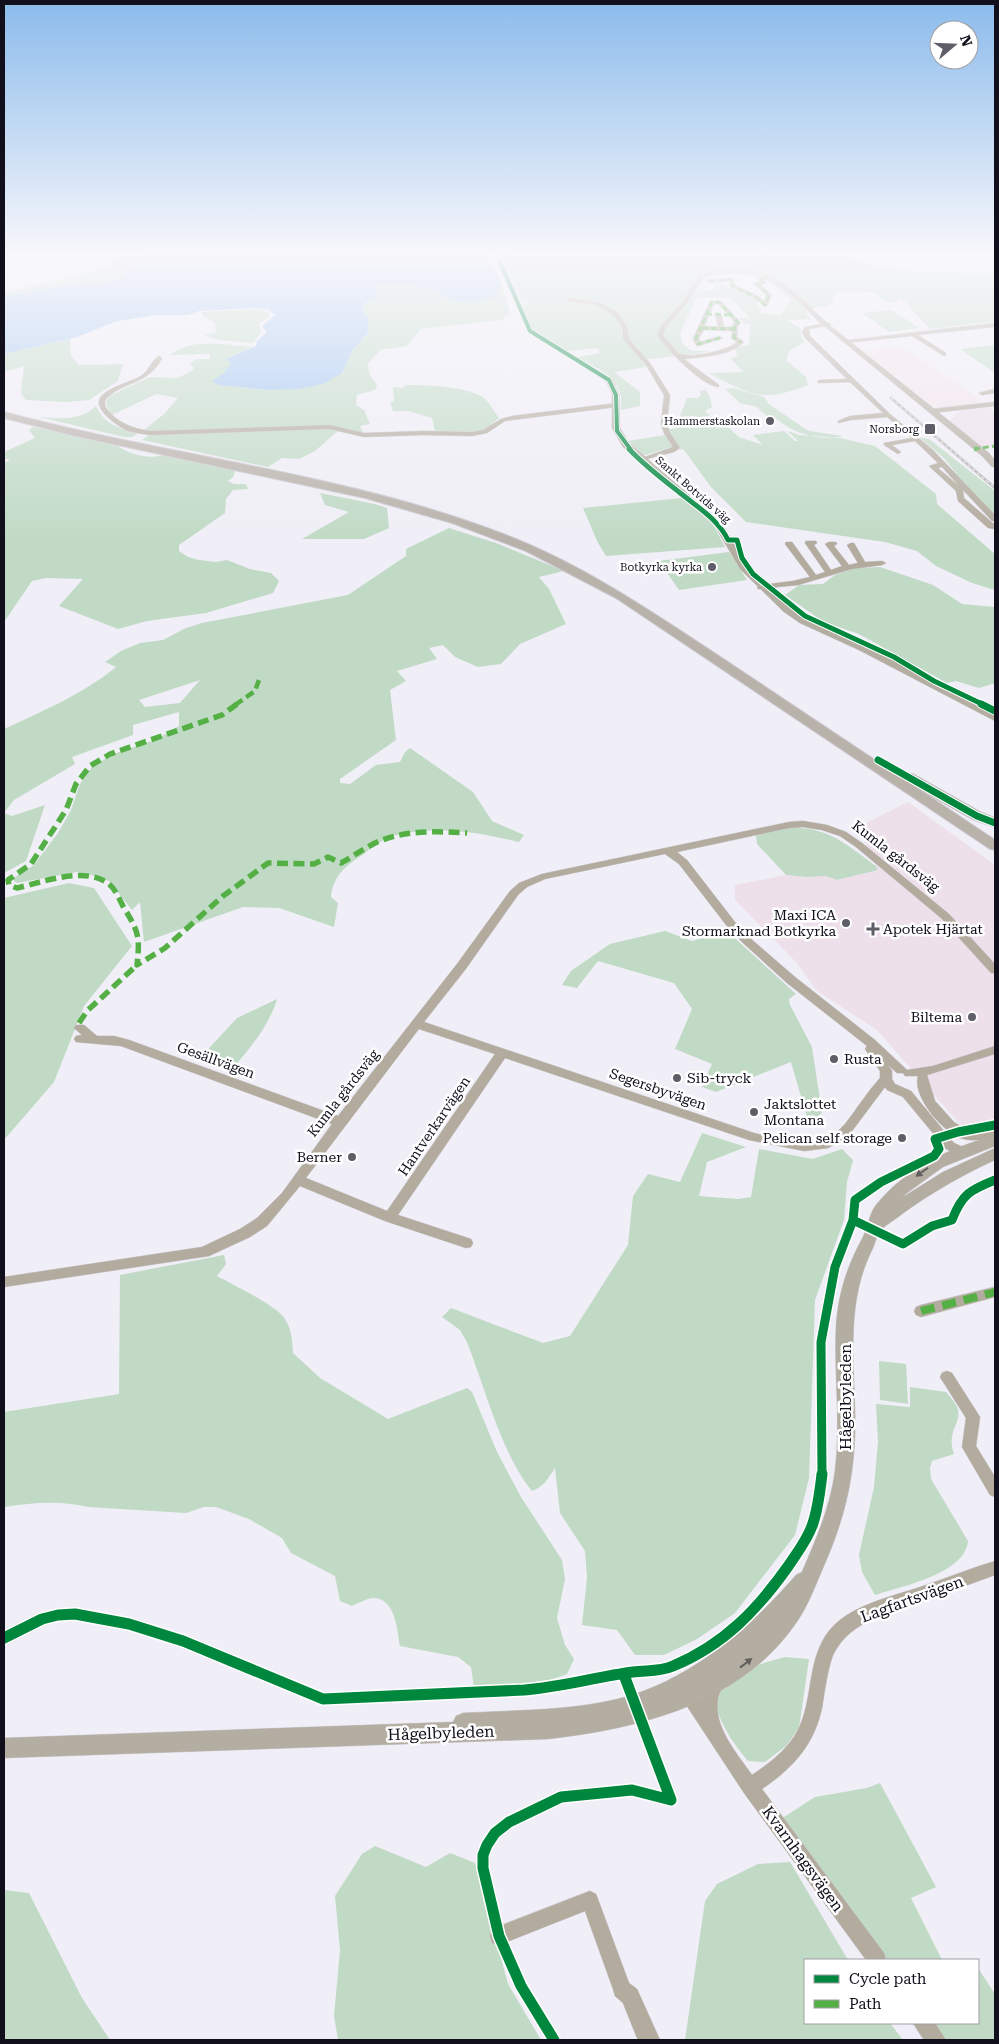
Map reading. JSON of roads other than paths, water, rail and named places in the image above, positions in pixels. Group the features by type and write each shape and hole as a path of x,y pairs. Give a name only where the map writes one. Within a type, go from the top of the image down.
{"highway":[{"path":"4,411 57,426 396,499 468,520 512,536 571,562 627,593 874,762 995,850"},
{"path":"4,415 69,432 392,502 498,536 564,565 620,596 874,762 995,838"},
{"path":"874,762 977,816 995,823"},
{"path":"962,825 995,846"}],"main road":[{"name":"Sankt Botvids väg","path":"559,348 604,376 614,388 617,405 615,424 617,432 626,444 641,460 718,524 726,535 743,568 787,610 803,621 863,648 995,718"},
{"path":"855,348 995,464"},
{"name":"Hågelbyleden","path":"968,1158 995,1141"},
{"name":"Hågelbyleden","path":"4,1741 409,1727 574,1716 630,1706 684,1690 717,1683 752,1659 773,1638 790,1615 803,1593 834,1520 842,1483 847,1432 846,1314 850,1288 863,1248 876,1227 880,1212 921,1172 968,1158 995,1154"},
{"name":"Hågelbyleden","path":"4,1748 548,1729 629,1716 684,1690 758,1629 796,1590 814,1567"}],"street":[{"path":"633,348 644,359 667,395 664,424 667,433 677,448 641,460"},
{"path":"671,348 716,386"},
{"path":"681,358 708,354 728,348"},
{"path":"819,348 888,415 918,439 944,464 976,501 995,519"},
{"path":"935,348 944,354"},
{"path":"159,358 152,369 103,398 101,402 103,410 120,425 135,431 150,433 330,426 364,436 428,433 472,434 486,432 503,420 512,418 617,405"},
{"path":"820,382 852,380"},
{"path":"982,393 995,391"},
{"path":"932,412 995,404"},
{"path":"840,422 850,418 888,415"},
{"path":"898,452 886,444 918,439"},
{"path":"944,464 932,466 959,490 962,499 991,526 995,527"},
{"path":"813,543 809,543 829,572"},
{"path":"789,544 814,577"},
{"path":"833,544 829,544 846,566"},
{"path":"851,545 862,563"},
{"path":"761,587 798,582 846,566 862,563 882,563"},
{"name":"Kumla gårdsväg","path":"4,1282 176,1257 214,1249 262,1222 298,1180 514,893 523,885 553,874 788,825 807,824 833,830 859,844 936,907 995,970"},
{"path":"664,851 671,852 683,862 730,924 746,940 791,980 915,1077 928,1107 960,1142 968,1158"},
{"name":"Segersbyvägen","path":"417,1024 753,1137 795,1147 814,1147 838,1139 887,1078"},
{"name":"Gesällvägen","path":"80,1033 94,1040 114,1040 125,1043 340,1122"},
{"path":"863,1037 887,1078 888,1083 912,1099 950,1146 968,1158"},
{"path":"887,1078 891,1072 934,1070 995,1050"},
{"name":"Hantverkarvägen","path":"390,1217 502,1053"},
{"path":"873,1095 899,1090 918,1083 934,1070"},
{"path":"918,1083 930,1101 955,1129 972,1136 995,1135"},
{"path":"947,1127 960,1136 972,1140 995,1135"},
{"path":"298,1180 390,1217 466,1243"},
{"path":"921,1311 995,1292"},
{"path":"947,1377 973,1417 969,1447 995,1490"},
{"name":"Lagfartsvägen","path":"750,1787 794,1751 804,1736 817,1698 823,1659 830,1643 839,1631 852,1621 876,1611 995,1568"},
{"name":"Kvarnhagsvägen","path":"717,1683 710,1692 709,1713 715,1730 730,1758"},
{"name":"Kvarnhagsvägen","path":"684,1690 750,1787 876,1959"},
{"path":"499,1936 590,1900 622,1989 630,1996 647,2036"},
{"path":"924,2024 936,2040"}],"water":[{"path":"4,348 28,348 4,354"},
{"path":"250,348 354,348 342,373 323,384 298,389 268,390 219,385 212,381 224,373 231,363 226,359"}],"railway":[{"path":"891,398 995,488"}],"place":[{"name":"Hammerstaskolan","path":"770,421"},
{"name":"Norsborg","path":"930,429"},
{"name":"Botkyrka kyrka","path":"712,567"},
{"name":"Maxi ICA Stormarknad Botkyrka","path":"846,923"},
{"name":"Apotek Hjärtat","path":"873,929"},
{"name":"Biltema","path":"972,1017"},
{"name":"Rusta","path":"834,1059"},
{"name":"Sib-tryck","path":"677,1078"},
{"name":"Jaktslottet Montana","path":"754,1112"},
{"name":"Pelican self storage","path":"902,1138"},
{"name":"Berner","path":"352,1157"}]}
